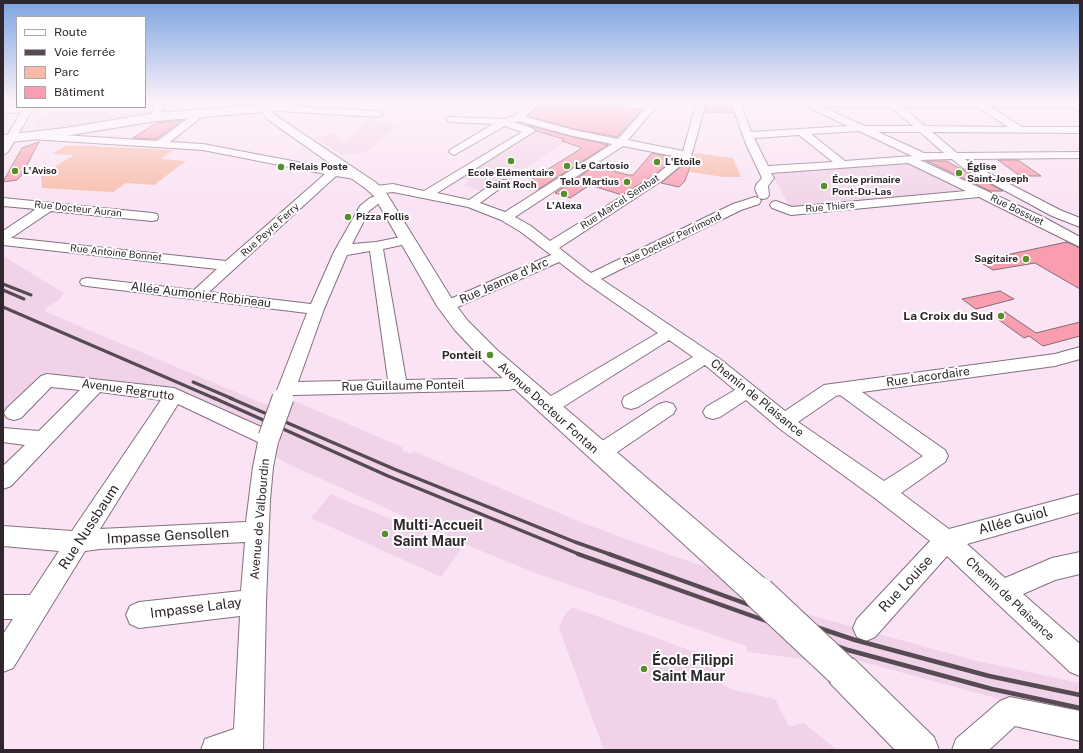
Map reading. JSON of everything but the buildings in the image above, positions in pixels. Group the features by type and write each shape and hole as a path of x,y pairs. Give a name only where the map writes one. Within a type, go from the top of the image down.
{"main road":[{"path":"7,139 22,137"},
{"path":"301,137 345,172 385,193"},
{"name":"Avenue Docteur Fontan","path":"385,193 406,240 446,306 461,325 518,382 759,593 842,671 920,750"}],"street":[{"path":"49,137 202,147 345,172"},
{"path":"160,144 169,137"},
{"path":"454,152 479,137"},
{"path":"426,195 520,137"},
{"path":"595,137 687,155 692,137"},
{"path":"506,217 620,142 624,137"},
{"path":"749,137 768,178 762,185 759,198"},
{"path":"808,137 842,164"},
{"path":"881,137 922,156"},
{"path":"931,137 950,156 967,166 1056,213 1080,223"},
{"path":"1030,137 1056,155"},
{"path":"3,152 7,139"},
{"path":"994,147 1006,155"},
{"name":"Rue Marcel Sembat","path":"556,251 659,178 687,155"},
{"path":"765,170 910,160 922,156 1056,155 1077,157"},
{"name":"Rue Bossuet","path":"910,160 1060,231 1080,243"},
{"name":"Rue Peyre Ferry","path":"198,295 230,266 345,172"},
{"path":"471,204 502,182"},
{"name":"Rue Thiers","path":"759,198 763,205 776,205 791,211 984,194 1012,190"},
{"name":"Chemin de Plaisance","path":"385,193 426,195 471,204 506,217 556,251 590,279 705,356 787,424 884,493 946,540 1080,662"},
{"name":"Avenue de Valbourdin","path":"248,745 252,602 263,467 268,440 316,309 341,252 364,209 385,193"},
{"name":"Rue Docteur Perrimond","path":"590,279 737,207 759,198"},
{"name":"Rue Docteur Auran","path":"3,202 152,217"},
{"path":"3,237 49,206"},
{"path":"341,252 348,249 376,246 406,240"},
{"name":"Rue Antoine Bonnet","path":"3,241 230,266"},
{"path":"376,246 398,387"},
{"name":"Rue Jeanne d'Arc","path":"446,306 556,251"},
{"name":"Allée Aumonier Robineau","path":"87,282 316,309"},
{"path":"548,407 664,336 672,334"},
{"name":"Rue Lacordaire","path":"787,424 792,416 831,390 1056,360 1080,353"},
{"path":"631,402 705,356"},
{"name":"Avenue Regrutto","path":"14,413 47,380 96,385 174,395 265,437 268,440"},
{"name":"Rue Guillaume Ponteil","path":"285,394 398,387 509,384 518,382"},
{"path":"3,480 96,385"},
{"path":"843,388 938,456 884,493"},
{"path":"713,412 747,391"},
{"name":"Rue Nussbaum","path":"3,658 174,395"},
{"path":"600,454 666,409"},
{"path":"3,435 43,439"},
{"name":"Allée Guiol","path":"946,540 1080,503"},
{"name":"Impasse Gensollen","path":"3,536 79,542 100,539 258,532"},
{"name":"Rue Louise","path":"866,628 946,540"},
{"path":"1002,591 1052,569 1080,563"},
{"name":"Impasse Lalay","path":"139,615 252,602"},
{"path":"3,607 36,607"},
{"path":"967,750 1010,711 1080,726"},
{"path":"216,750 248,745"}],"shaded area":[{"path":"337,137 346,142 351,137 384,137 372,148 360,154 351,153 342,155 315,138"},
{"name":"Ecole Elémentaire Saint Roch","path":"525,137 557,137 564,139 563,141 566,142 503,182 497,180 481,191 463,185 469,181 458,178"},
{"path":"871,137 893,137 916,147 896,149"},
{"path":"908,162 970,192 790,207 771,173"},
{"path":"3,256 64,293 59,300 47,307 45,310 46,312 269,406 260,429 175,391 44,380 3,421"},
{"path":"292,400 402,447 403,451 410,454 415,452 583,523 718,571 809,660 748,652 746,646 538,574 474,548 286,463 275,456 283,415"},
{"name":"Multi-Accueil Saint Maur","path":"331,494 461,549 441,577 311,518"},
{"name":"École Filippi Saint Maur","path":"572,607 716,660 713,679 734,690 775,699 789,727 804,723 837,750 604,750 559,628 564,616"},
{"path":"788,609 973,660 1080,683 1080,715 1014,703 841,656"}],"green space":[{"path":"67,145 173,150 161,159 186,161 154,185 126,183 113,192 42,188 41,175 74,155 52,154"},
{"path":"695,153 733,158 741,177 724,177 689,172"}],"railway":[{"path":"3,284 31,295"},
{"path":"3,290 24,299"},
{"path":"3,307 216,399"},
{"path":"193,382 233,399"},
{"path":"214,398 388,476 581,555"},
{"path":"230,398 394,469 575,542 612,555"},
{"path":"578,554 848,650 992,689 1080,708"},
{"path":"609,554 747,604 855,640 989,676 1080,695"}],"place":[{"name":"Ecole Elémentaire Saint Roch","path":"511,161"},
{"name":"L'Etoile","path":"657,162"},
{"name":"Le Cartosio","path":"567,166"},
{"name":"Relais Poste","path":"281,167"},
{"name":"L'Aviso","path":"15,171"},
{"name":"Église Saint-Joseph","path":"959,173"},
{"name":"Telo Martius","path":"627,182"},
{"name":"École primaire Pont-Du-Las","path":"824,186"},
{"name":"L'Alexa","path":"564,194"},
{"name":"Pizza Follis","path":"348,217"},
{"name":"Sagitaire","path":"1026,259"},
{"name":"La Croix du Sud","path":"1001,316"},
{"name":"Ponteil","path":"490,355"},
{"name":"Multi-Accueil Saint Maur","path":"385,534"},
{"name":"École Filippi Saint Maur","path":"644,669"}]}
